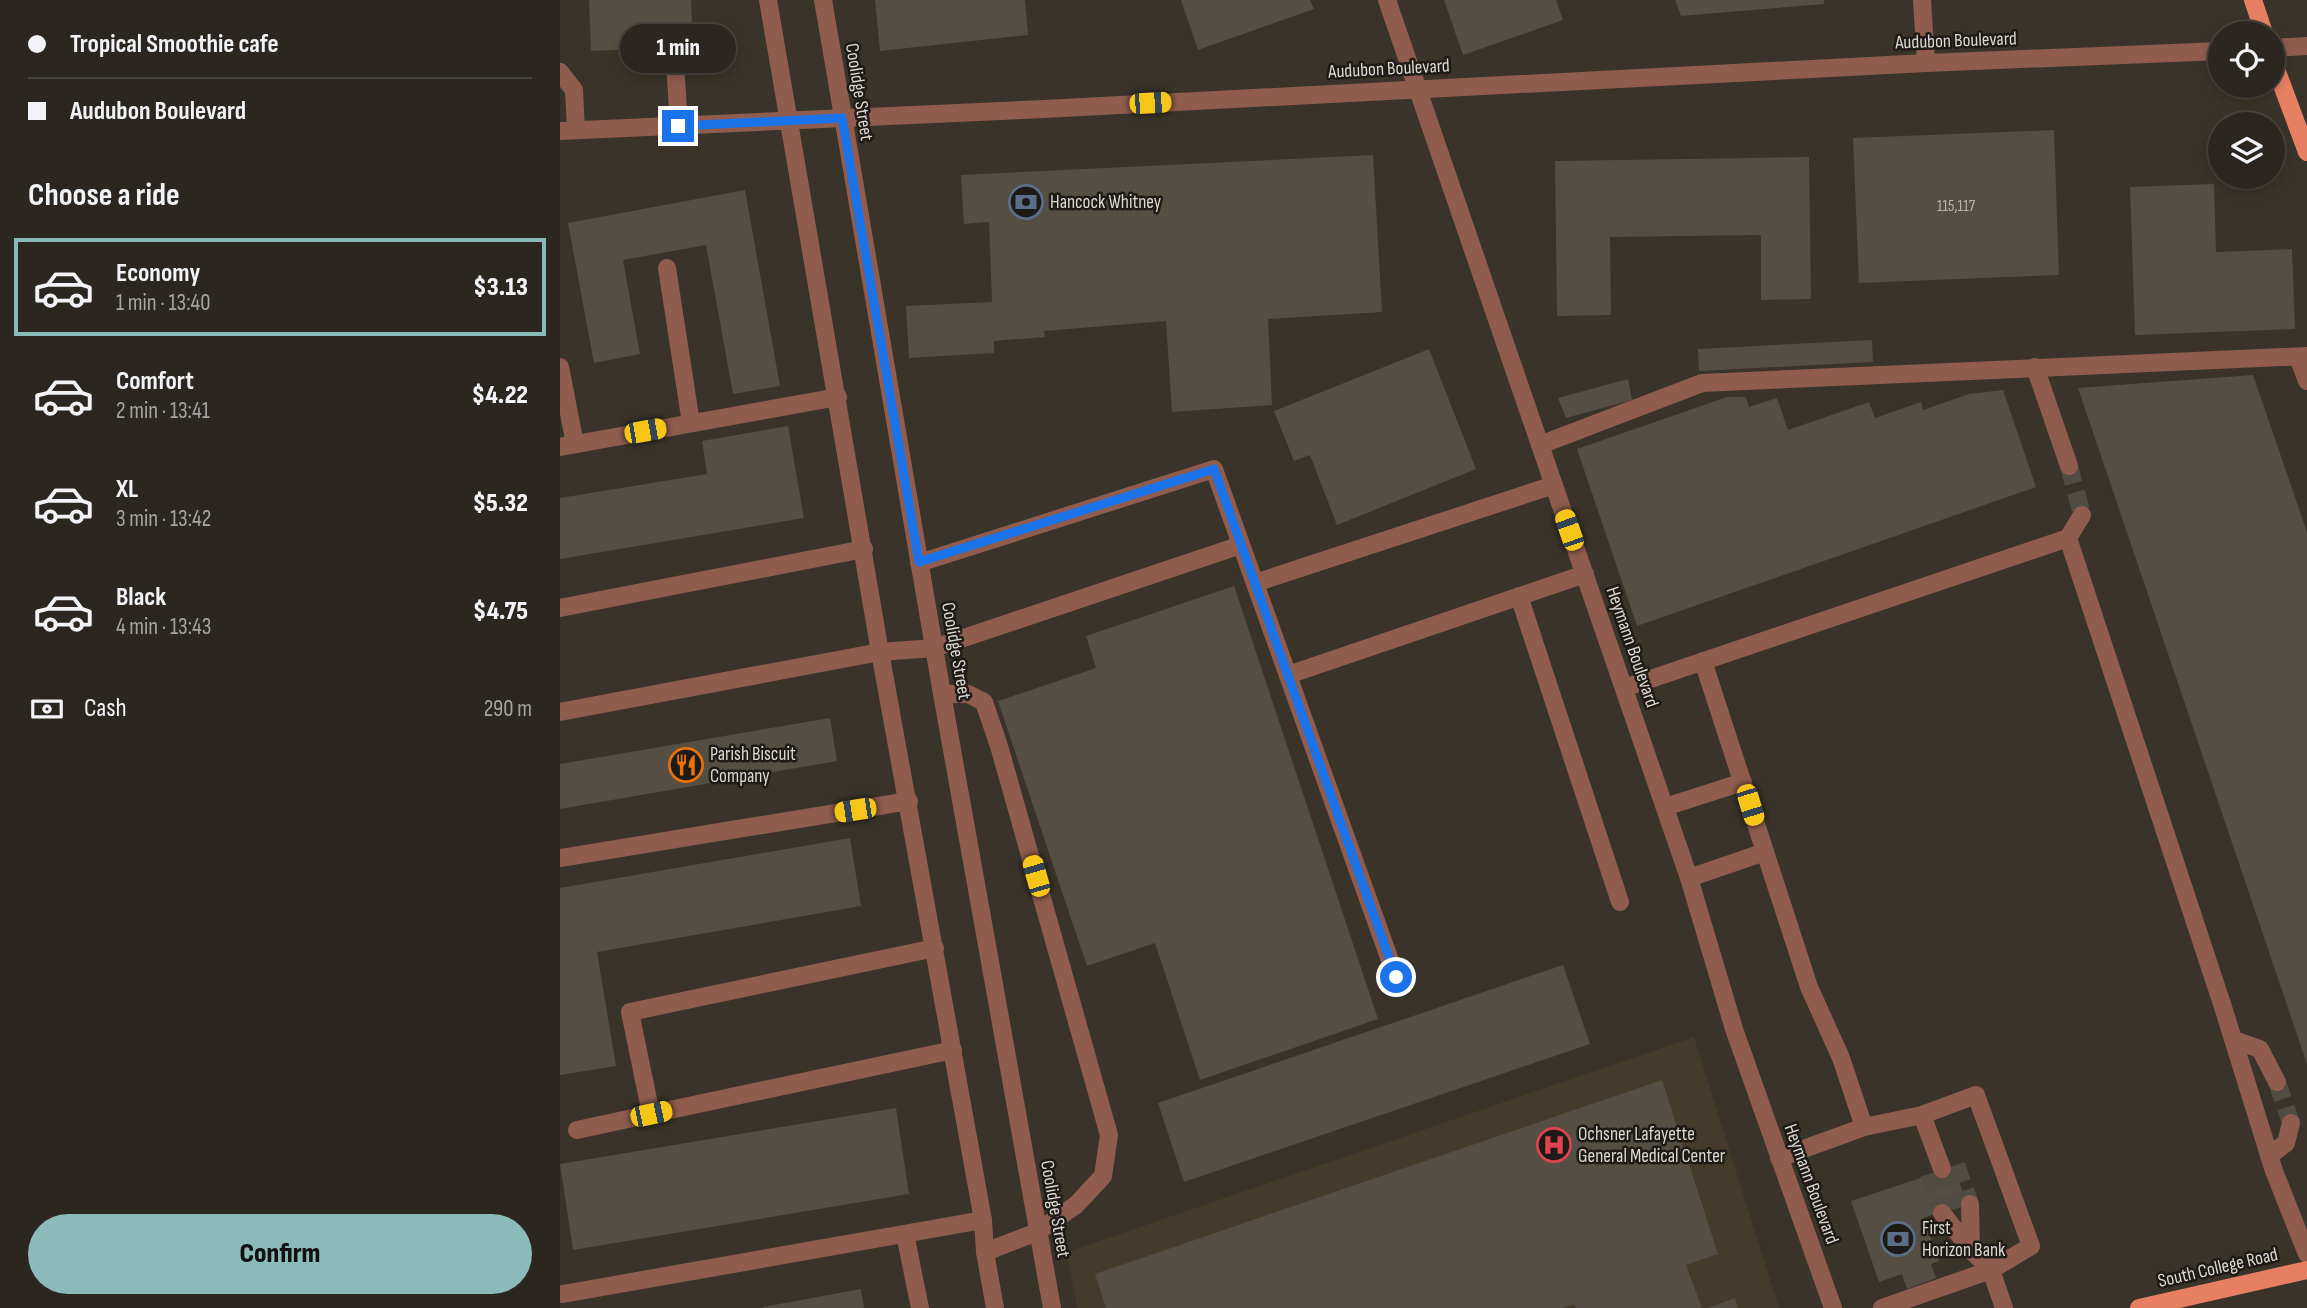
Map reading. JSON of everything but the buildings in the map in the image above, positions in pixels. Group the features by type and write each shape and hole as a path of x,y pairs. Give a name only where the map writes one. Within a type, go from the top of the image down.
{"main road":[{"path":"2253,0 2260,21"},
{"path":"2285,93 2307,152"},
{"name":"South College Road","path":"2139,1308 2307,1269"}],"street":[{"path":"768,0 880,652 983,1220 985,1252 995,1308"},
{"name":"Coolidge Street","path":"823,0 942,694 1052,1308"},
{"name":"Heymann Boulevard","path":"1387,0 1689,878 1734,1029 1833,1308"},
{"path":"1922,0 1926,63"},
{"path":"2285,47 2307,46"},
{"name":"Audubon Boulevard","path":"568,131 1058,109 1926,63 2208,52"},
{"path":"675,63 678,126"},
{"path":"560,72 573,90 568,131"},
{"path":"667,268 691,423"},
{"path":"1540,445 1702,383 2303,357 2307,381"},
{"path":"560,367 568,446 838,397"},
{"path":"2035,368 2069,466"},
{"path":"919,562 1214,469 1396,977"},
{"path":"1255,583 1554,485"},
{"path":"1624,688 2067,538 2082,515"},
{"path":"2067,538 2234,1040 2269,1156 2299,1209 2307,1254"},
{"path":"560,712 880,652 934,648 1241,545"},
{"path":"560,608 864,549"},
{"path":"1288,675 1585,574"},
{"path":"1519,596 1619,902"},
{"path":"1703,662 1809,988 1841,1058 1864,1127"},
{"path":"942,694 968,694 985,702 1109,1135 1103,1176 1076,1205 1037,1232 985,1252"},
{"path":"1665,807 1742,782"},
{"path":"560,858 909,801"},
{"path":"1689,878 1765,852"},
{"path":"651,1114 630,1012 935,948"},
{"path":"2234,1040 2260,1049 2277,1083"},
{"path":"577,1130 953,1050"},
{"path":"1779,1158 1864,1127 1922,1115 1976,1095 2031,1246 1990,1270 1882,1308"},
{"path":"1922,1115 1942,1169 1935,1148"},
{"path":"2269,1156 2286,1143 2291,1123"},
{"path":"1971,1250 1956,1209 1971,1250 1990,1270 2004,1308"},
{"path":"562,1294 983,1220"},
{"path":"905,1234 920,1308"}],"shaded area":[{"name":"Ochsner Lafayette General Medical Center","path":"1694,1037 1779,1308 1077,1308 1067,1252"}],"tunnel":[{"path":"2069,466 2082,515"},
{"path":"2277,1082 2291,1123"},
{"path":"1956,1165 1970,1204"},
{"path":"1942,1169 1956,1209"},
{"path":"1929,1174 1942,1213"}],"place":[{"name":"Hancock Whitney","path":"1026,202"},
{"name":"Parish Biscuit Company","path":"686,765"},
{"name":"Ochsner Lafayette General Medical Center","path":"1554,1145"},
{"name":"First Horizon Bank","path":"1898,1239"}],"route":[{"path":"678,126 842,118 919,562 1214,469 1396,977"}]}
